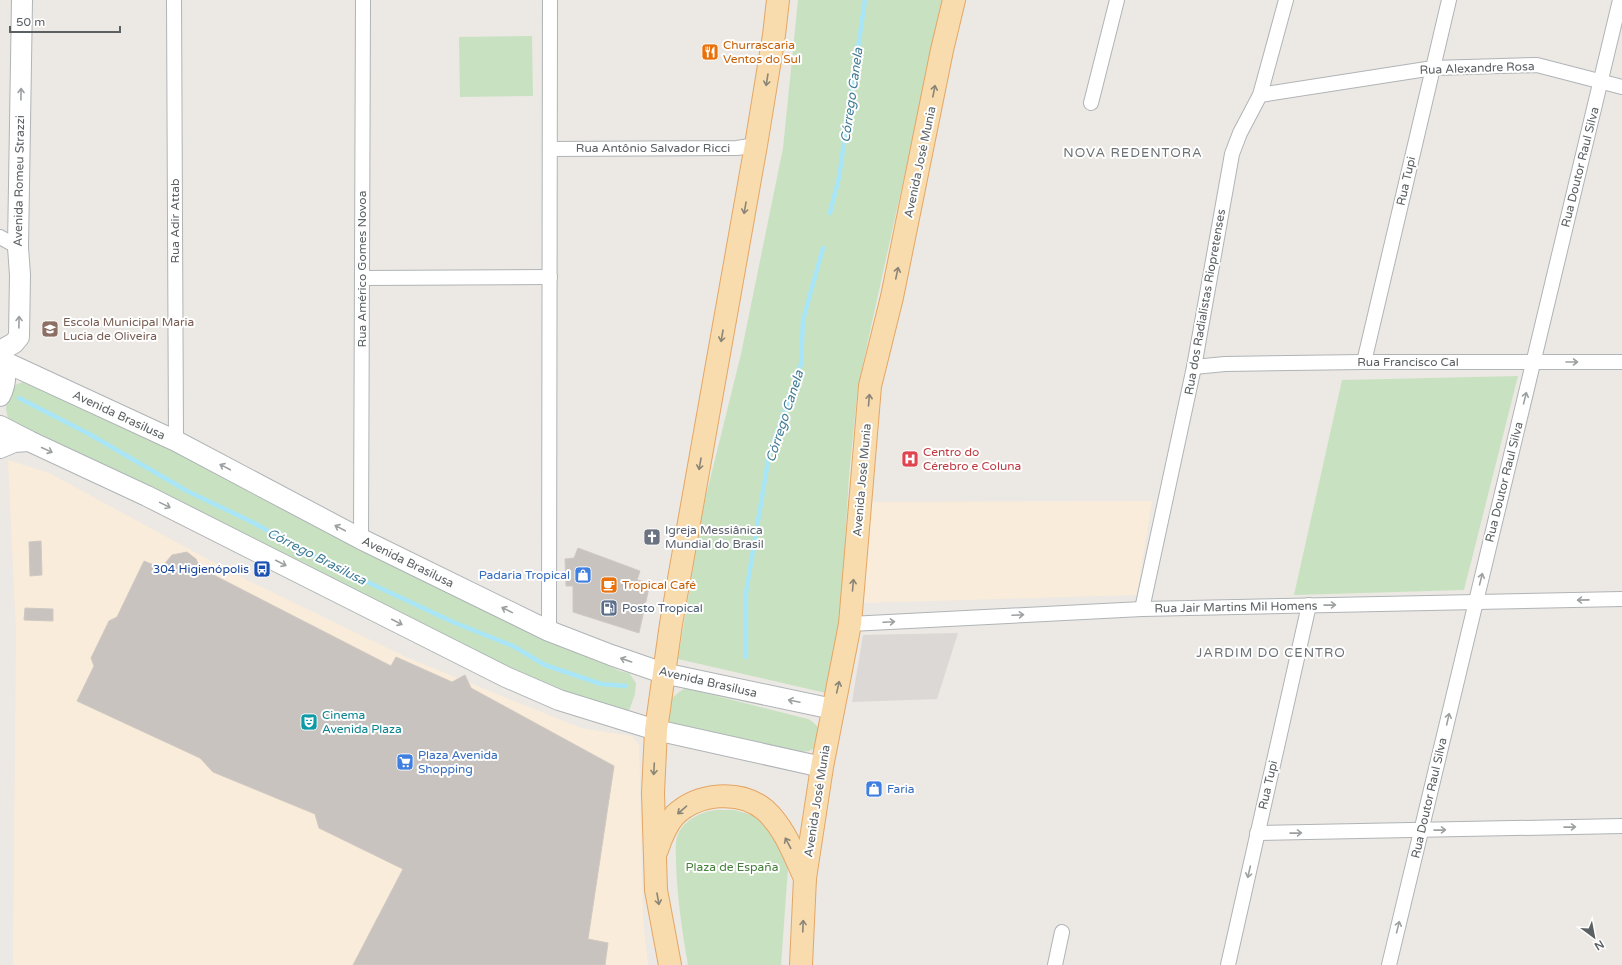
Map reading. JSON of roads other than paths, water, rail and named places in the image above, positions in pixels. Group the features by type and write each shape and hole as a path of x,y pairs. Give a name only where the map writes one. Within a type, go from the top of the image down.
{"main road":[{"name":"Avenida Romeu Strazzi","path":"1,356 19,337 20,275 18,247 22,0"},
{"path":"670,965 656,890 653,793 656,730 663,673 756,145 774,35 778,0"},
{"name":"Avenida José Munia","path":"801,965 805,878 822,768 850,624 870,386 892,297 942,50 954,0"},
{"name":"Avenida Brasilusa","path":"1,356 176,441 361,539 549,631 663,673 833,709"},
{"path":"0,396 5,384 6,376 1,356"},
{"path":"0,426 147,496 506,676 559,700 656,730 822,768"},
{"path":"0,448 14,442 29,441"},
{"path":"655,857 665,831 675,816 687,806 699,800 725,796 749,801 764,809 772,817 789,843 805,878"}],"street":[{"name":"Rua Adir Attab","path":"174,0 176,441"},
{"name":"Rua Américo Gomes Novoa","path":"361,539 363,0"},
{"path":"549,631 550,0"},
{"path":"1091,103 1117,0"},
{"name":"Rua dos Radialistas Riopretenses","path":"1142,609 1194,367 1232,154 1240,132 1260,95 1286,0"},
{"name":"Rua Tupi","path":"1364,362 1449,0"},
{"name":"Rua Doutor Raul Silva","path":"1389,965 1620,0"},
{"name":"Rua Alexandre Rosa","path":"1260,95 1432,68 1537,65 1622,87"},
{"name":"Rua Antônio Salvador Ricci","path":"550,149 737,148 756,145"},
{"path":"0,237 18,247"},
{"path":"362,278 550,277"},
{"name":"Rua Francisco Cal","path":"1194,367 1225,364 1364,362 1622,362"},
{"name":"Rua Jair Martins Mil Homens","path":"850,624 1142,609 1622,599"},
{"name":"Rua Tupi","path":"1228,965 1309,605"},
{"path":"1257,834 1622,826"},
{"path":"1055,965 1062,932"}],"waterway":[{"name":"Córrego Canela","path":"830,213 839,177 865,0"},
{"name":"Córrego Canela","path":"746,657 746,593 769,455 801,364 803,320 823,248"},
{"name":"Córrego Brasilusa","path":"19,398 91,435 187,491 252,522 333,566 453,622 513,646 545,665 601,684 626,686"}],"place":[{"name":"Churrascaria Ventos do Sul","path":"710,52"},
{"name":"Escola Municipal Maria Lucia de Oliveira","path":"50,329"},
{"name":"Centro do Cérebro e Coluna","path":"910,459"},
{"name":"Igreja Messiânica Mundial do Brasil","path":"652,537"},
{"name":"304 Higienópolis","path":"262,569"},
{"name":"Padaria Tropical","path":"583,575"},
{"name":"Tropical Café","path":"609,585"},
{"name":"Posto Tropical","path":"609,608"},
{"name":"Cinema Avenida Plaza","path":"309,722"},
{"name":"Plaza Avenida Shopping","path":"405,762"},
{"name":"Faria","path":"874,789"}],"district":[{"name":"NOVA REDENTORA","path":"1133,152"},
{"name":"JARDIM DO CENTRO","path":"1271,652"}],"park label":[{"name":"Plaza de España","path":"732,867"}]}
